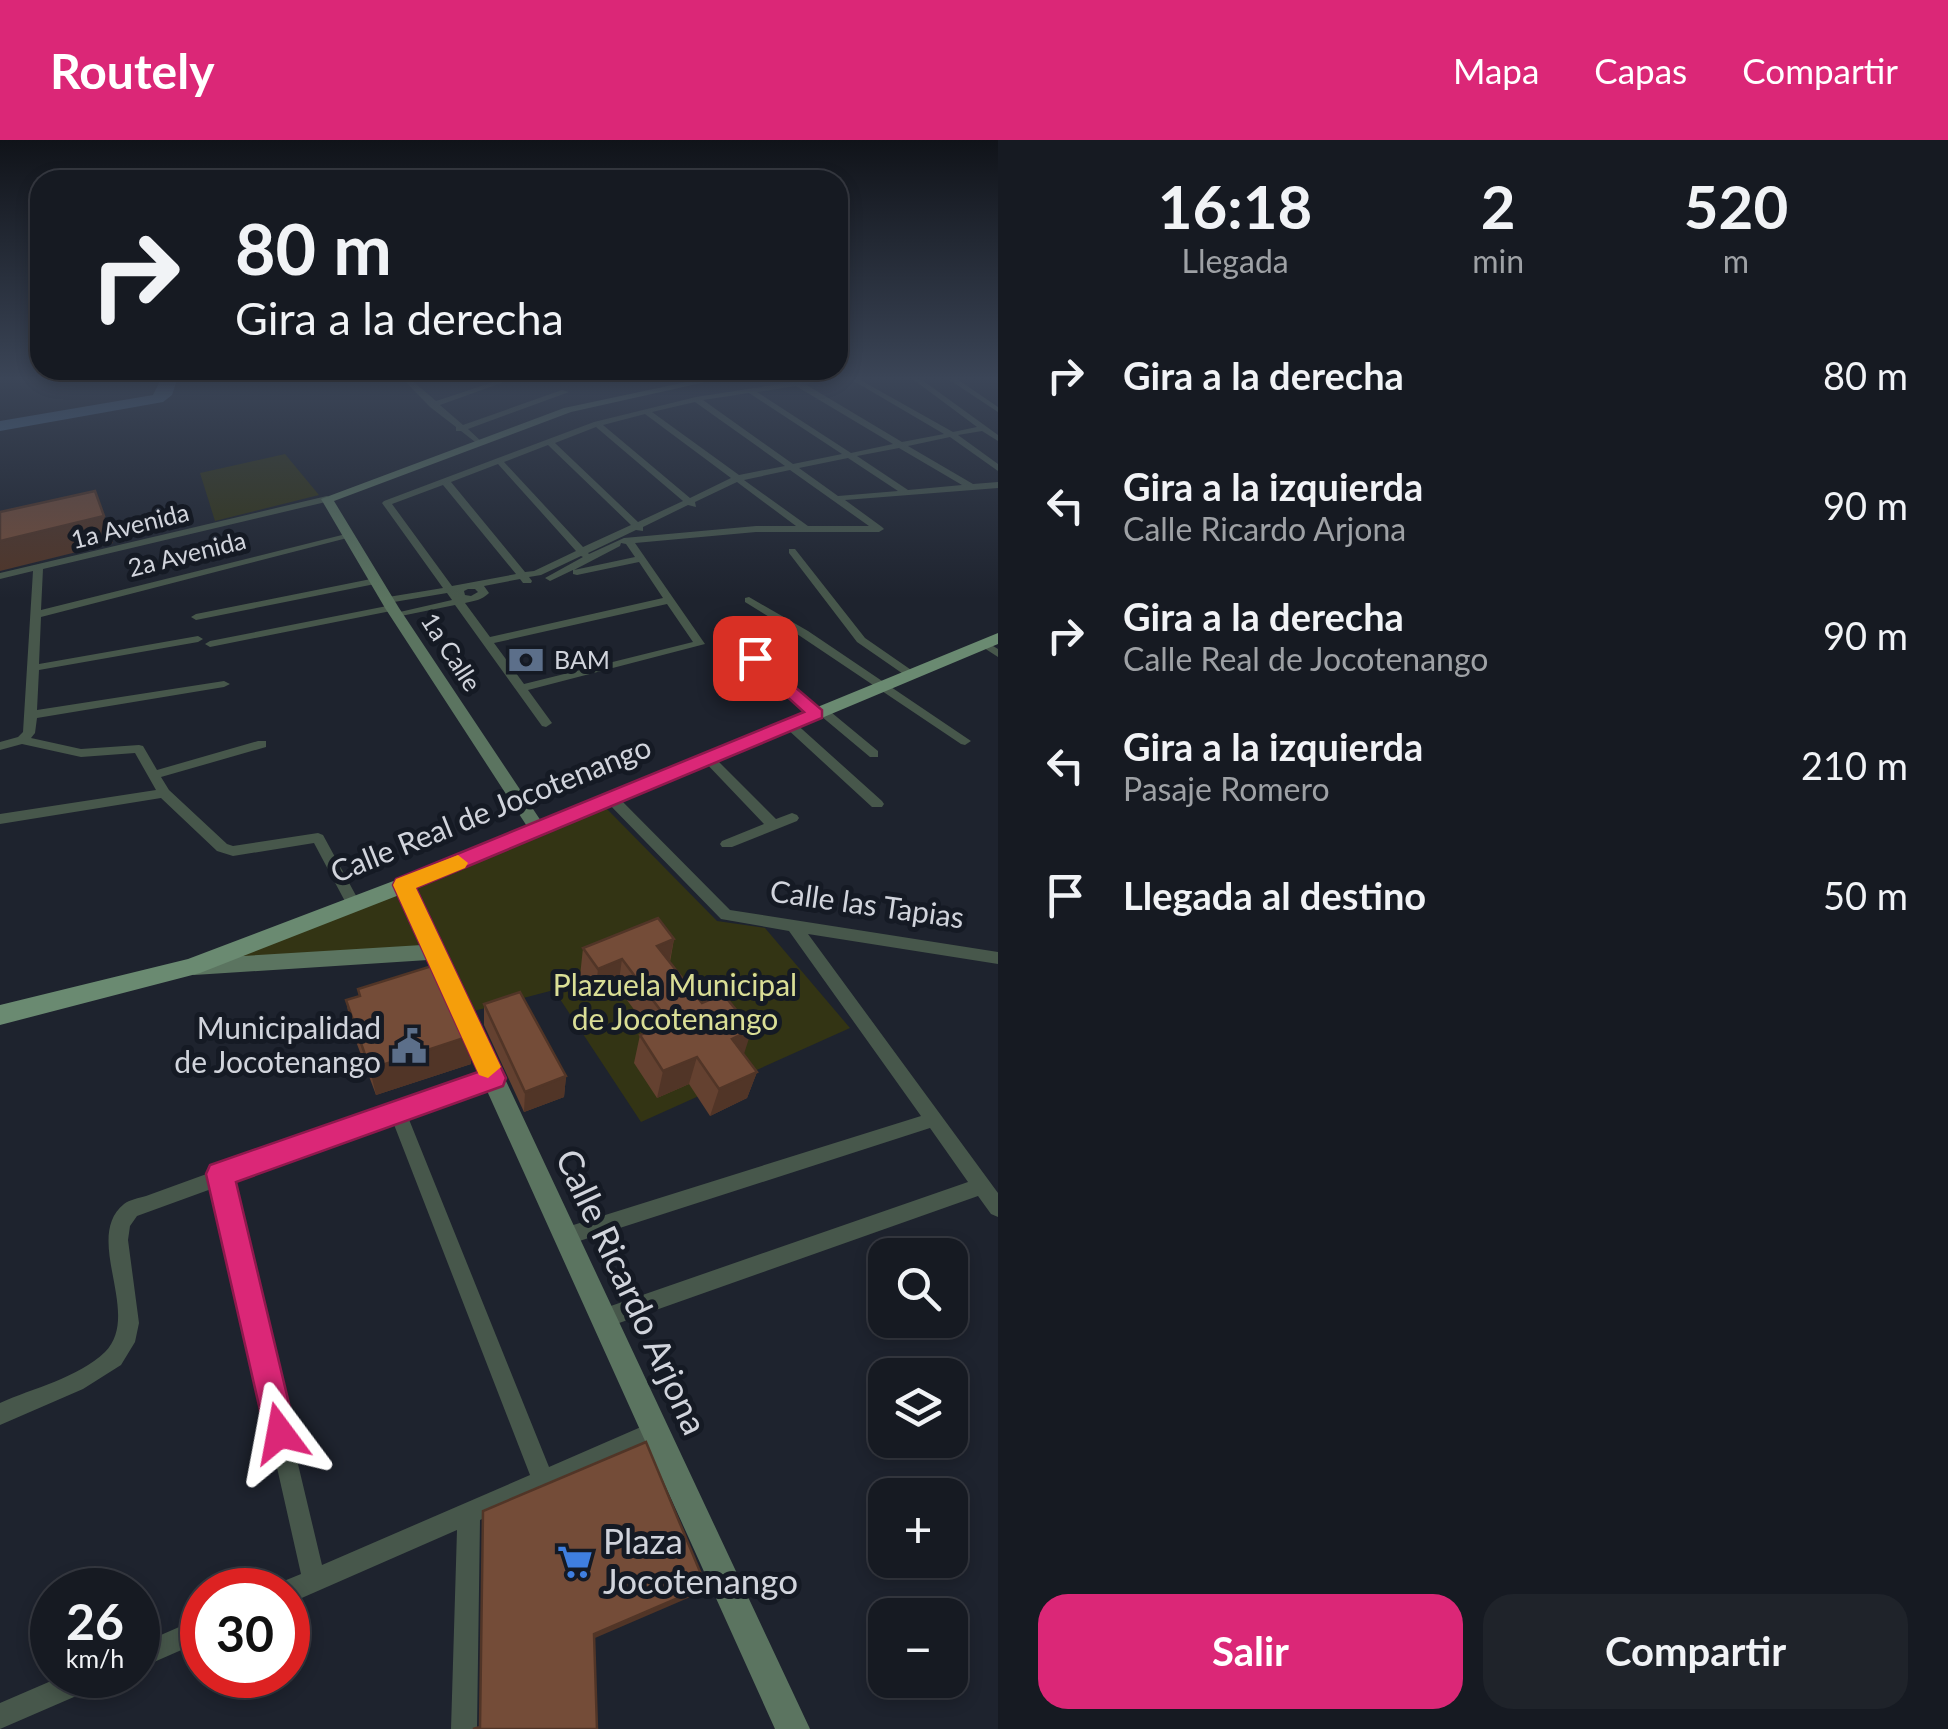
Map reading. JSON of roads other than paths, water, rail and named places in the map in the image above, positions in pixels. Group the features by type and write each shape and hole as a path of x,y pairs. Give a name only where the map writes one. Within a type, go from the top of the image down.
{"main road":[{"name":"Calle Real de Jocotenango","path":"0,1015 192,966 404,885 707,757 994,645"}],"street":[{"path":"327,499 457,451"},
{"path":"527,451 386,504 458,594 486,641 546,722"},
{"path":"559,451 638,527"},
{"path":"629,451 690,503"},
{"path":"701,451 806,529"},
{"path":"550,578 585,555 627,542 738,531 879,529 771,451"},
{"path":"842,451 906,492"},
{"path":"527,580 742,480 876,451"},
{"path":"912,451 971,487"},
{"path":"975,451 998,468"},
{"path":"500,462 585,555"},
{"path":"444,481 527,580"},
{"path":"840,498 998,485"},
{"path":"337,515 344,492"},
{"name":"1a Calle","path":"327,499 392,608 538,830"},
{"name":"1a Avenida","path":"0,576 327,499"},
{"path":"627,542 638,527"},
{"name":"2a Avenida","path":"36,614 350,536"},
{"path":"521,688 700,644 627,542"},
{"path":"792,550 861,640 914,676"},
{"path":"32,668 204,642 641,559"},
{"path":"22,740 29,733 38,568"},
{"path":"196,617 376,580"},
{"path":"486,641 670,600"},
{"path":"749,600 804,631 882,688 965,741"},
{"path":"755,658 874,754"},
{"path":"30,715 224,684"},
{"path":"789,724 877,804"},
{"path":"0,746 22,740 81,753 138,749 164,793 222,848 318,838 353,903"},
{"path":"154,774 262,744"},
{"path":"707,757 774,826"},
{"path":"0,819 164,793"},
{"name":"Calle las Tapias","path":"612,798 726,914 976,951 998,958"},
{"path":"727,844 792,818"},
{"name":"Calle Ricardo Arjona","path":"404,885 793,1729"},
{"path":"605,1318 992,1196 794,926"},
{"path":"976,951 998,940"},
{"path":"192,966 434,952"},
{"path":"0,1414 116,1356 129,1322 121,1220 131,1210 220,1174 494,1078"},
{"path":"397,1111 544,1482"},
{"path":"567,1236 935,1119"},
{"path":"220,1174 314,1581"},
{"path":"310,1583 657,1431"},
{"path":"464,1729 469,1514"},
{"path":"0,1716 42,1698"}],"place":[{"name":"BAM","path":"526,660"},
{"name":"Municipalidad de Jocotenango","path":"409,1046"},
{"name":"Plaza Jocotenango","path":"575,1562"}],"park label":[{"name":"Plazuela Municipal de Jocotenango","path":"675,1003"}]}
